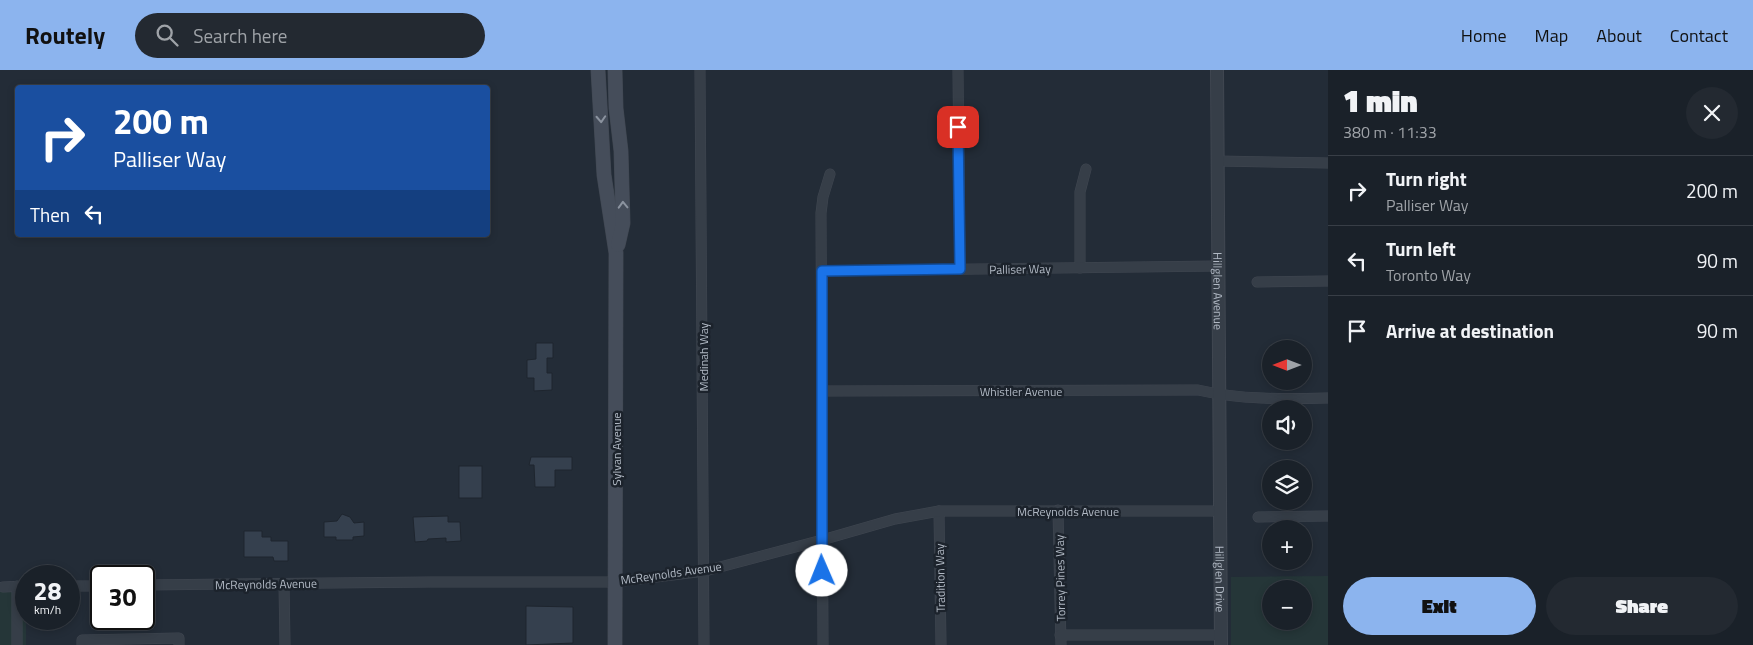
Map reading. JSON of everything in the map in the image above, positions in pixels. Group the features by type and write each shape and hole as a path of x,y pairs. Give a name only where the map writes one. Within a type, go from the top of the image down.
{"main road":[{"name":"Sylvan Avenue","path":"598,70 604,175 616,253 615,645"},
{"name":"Sylvan Avenue","path":"615,70 616,108 621,151 623,223 616,253"}],"street":[{"name":"Medinah Way","path":"700,70 705,571 704,645"},
{"path":"958,70 960,269"},
{"name":"Hillglen Avenue","path":"1216,70 1221,511"},
{"path":"1217,161 1328,163"},
{"path":"1080,268 1080,192 1086,168"},
{"path":"823,645 821,213 823,197 830,174"},
{"name":"Palliser Way","path":"822,271 1218,266"},
{"path":"1257,282 1328,281"},
{"name":"Whistler Avenue","path":"822,392 1198,390 1220,395 1255,399 1328,398"},
{"name":"Torrey Pines Way","path":"1058,510 1061,640"},
{"name":"McReynolds Avenue","path":"155,585 615,582 705,571 895,519 940,511 1221,511"},
{"name":"Tradition Way","path":"940,511 941,645"},
{"name":"Hillglen Drive","path":"1221,511 1221,640"},
{"path":"1258,517 1328,516"},
{"path":"284,583 285,645"},
{"path":"3,586 15,586"},
{"path":"17,645 18,630"},
{"path":"82,645 82,640 179,638 179,645"},
{"path":"1061,640 1221,640"}],"shaded area":[{"path":"1328,576 1328,645 1231,645 1231,577"},
{"path":"0,592 15,592 15,630 26,630 26,645 0,645"}],"building":[{"path":"536,343 553,343 553,358 547,358 547,373 552,373 552,390 534,391 534,378 527,378 527,360 536,359"},
{"path":"531,457 572,457 572,470 555,470 555,487 535,487 534,465 529,465"},
{"path":"459,466 482,466 482,498 459,498"},
{"path":"342,514 350,517 354,523 364,522 364,536 353,537 353,540 336,540 336,537 324,537 324,522 337,521"},
{"path":"448,516 448,522 460,522 461,541 446,542 446,538 415,542 413,517"},
{"path":"244,531 262,531 262,537 271,537 271,541 288,541 288,561 274,561 273,557 244,557"},
{"path":"526,606 573,607 573,643 526,645"}],"route":[{"path":"822,571 822,271 960,269 958,127"}]}
